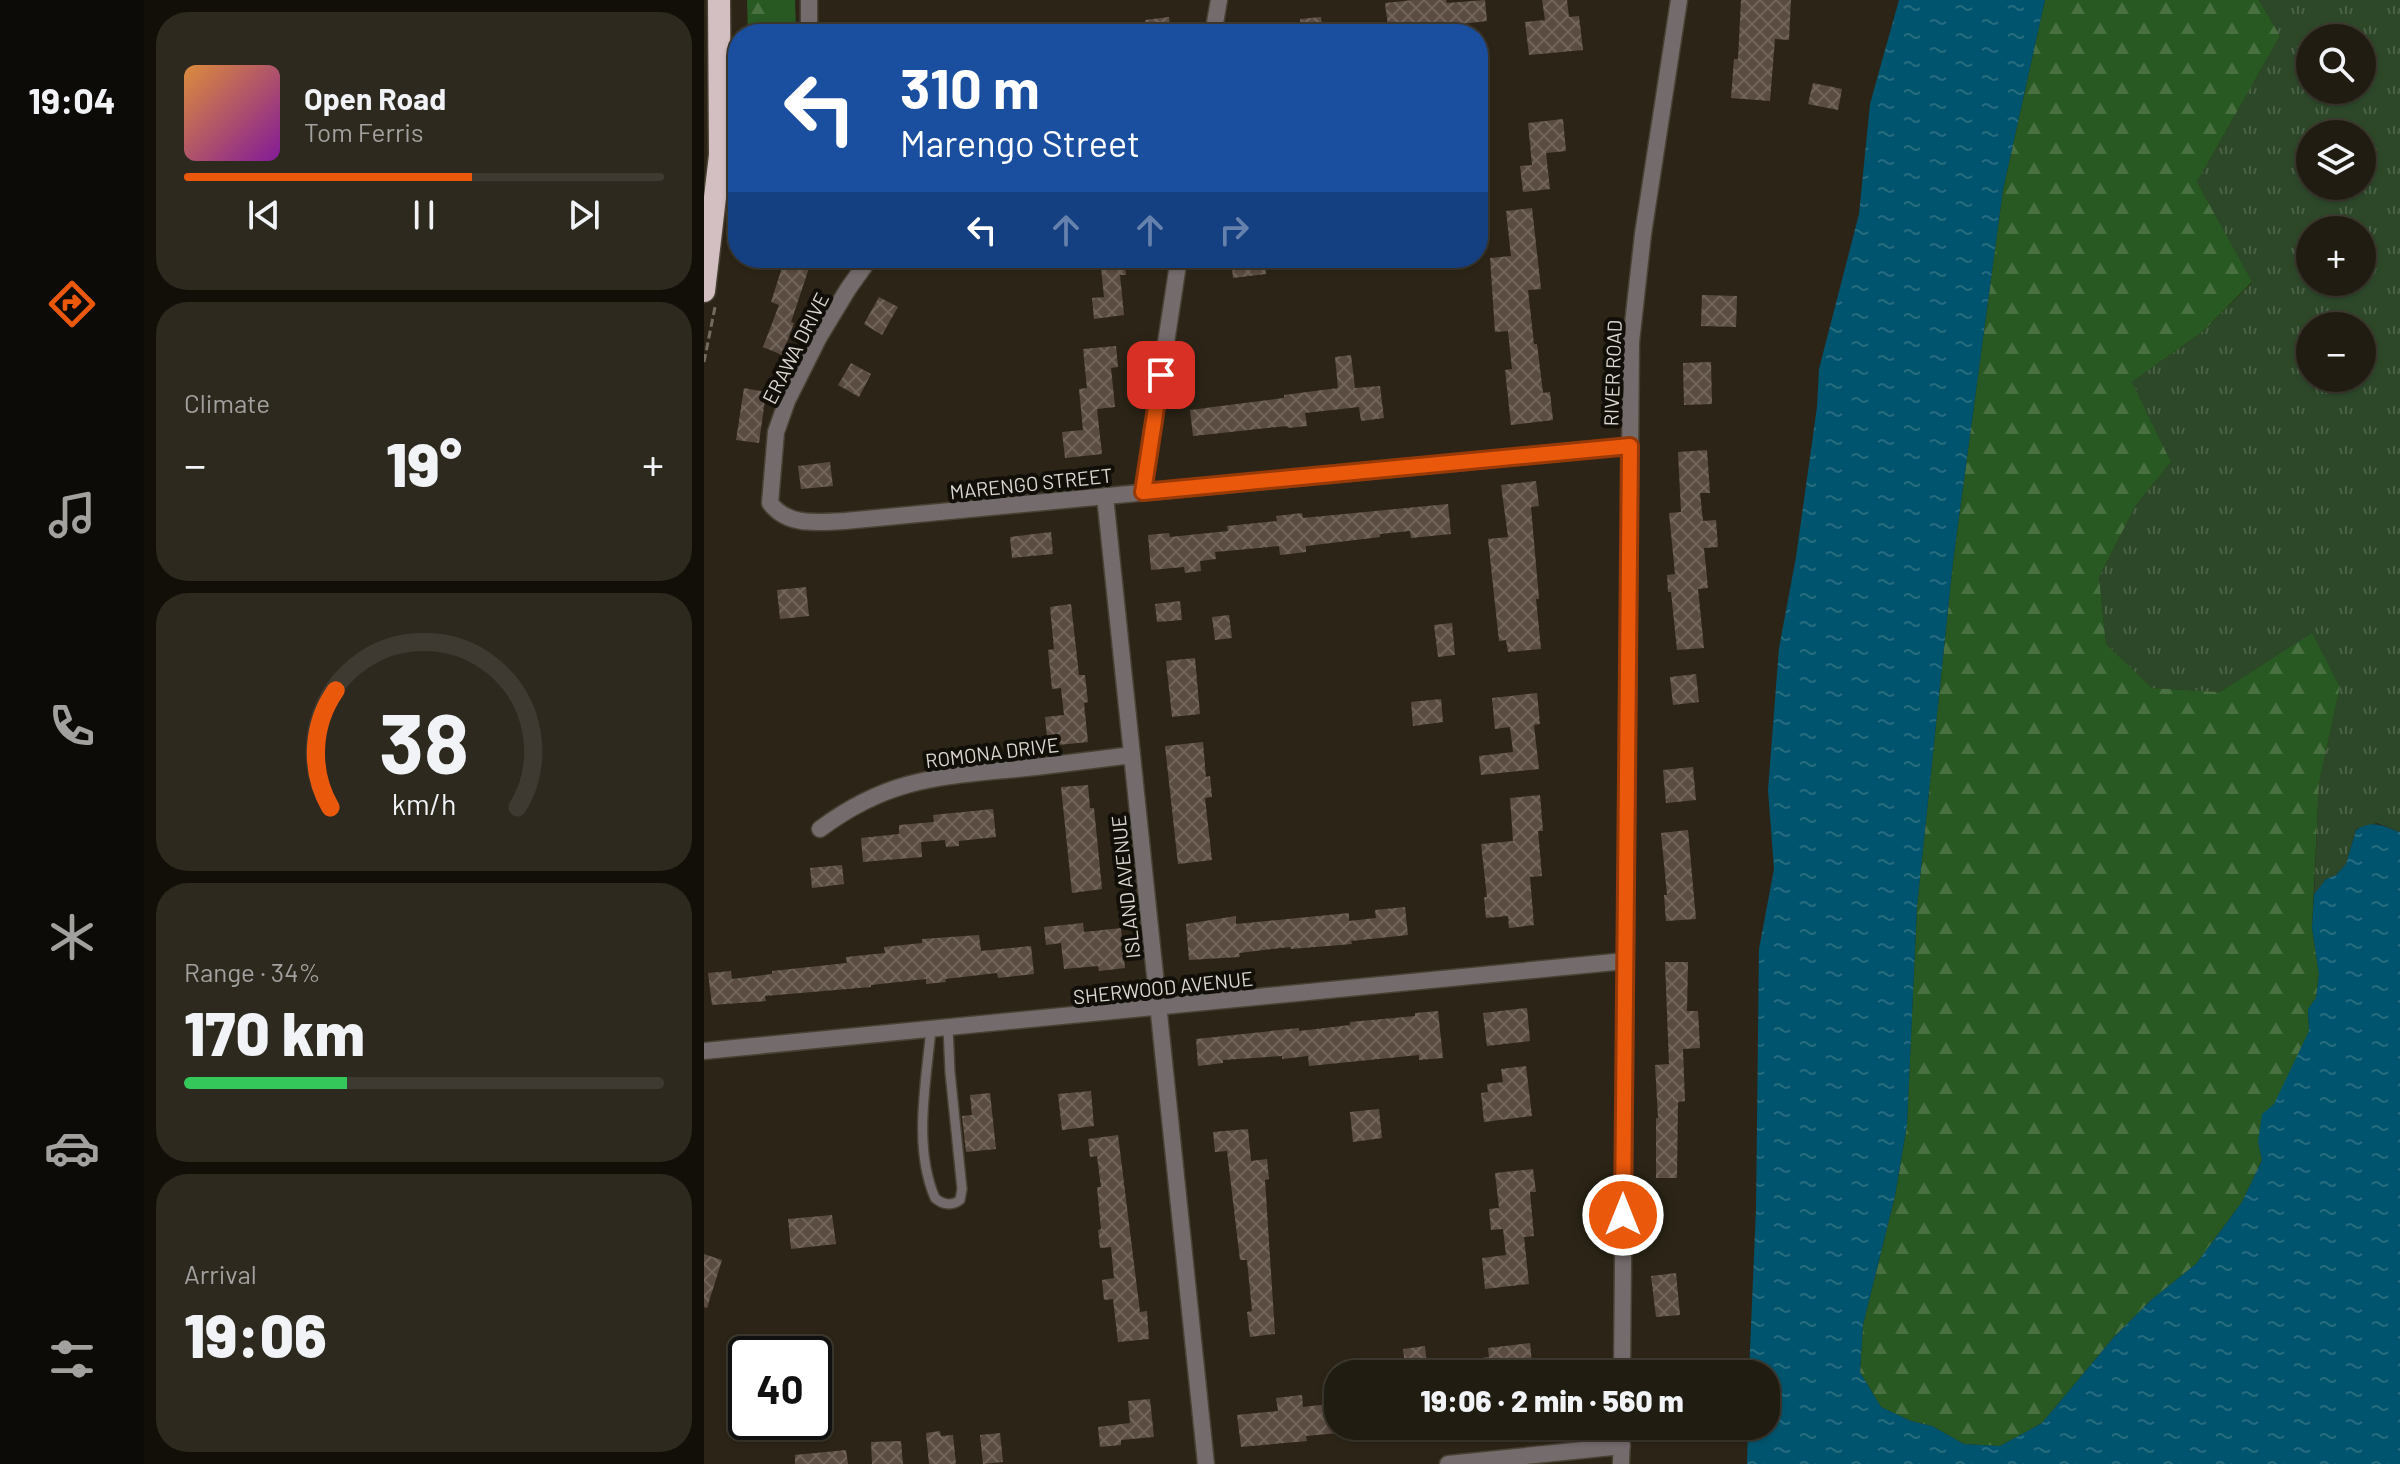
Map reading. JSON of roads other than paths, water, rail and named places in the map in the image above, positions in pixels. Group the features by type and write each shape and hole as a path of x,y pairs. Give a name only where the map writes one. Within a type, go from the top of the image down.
{"highway":[{"path":"704,291 720,155 719,0"}],"street":[{"path":"1215,24 1219,0"},
{"name":"RIVER ROAD","path":"1622,1360 1631,342 1636,288 1679,0"},
{"name":"ERAWA DRIVE","path":"775,510 770,503 776,432 787,401 819,337 863,268"},
{"path":"1143,492 1177,268"},
{"name":"MARENGO STREET","path":"775,510 792,520 845,521 1630,446"},
{"name":"ISLAND AVENUE","path":"1105,496 1206,1464"},
{"name":"ROMONA DRIVE","path":"820,829 847,809 885,791 925,779 1132,755"},
{"name":"SHERWOOD AVENUE","path":"704,1051 1625,961"},
{"path":"1621,1464 1622,1440"},
{"path":"1448,1464 1622,1446"}],"lane":[{"path":"931,1029 923,1115 926,1161 935,1198 946,1204 955,1204 960,1200 962,1189 948,1028"}],"water":[{"path":"1899,0 2045,0 2003,190 1953,562 1917,907 1907,1125 1895,1196 1863,1325 1860,1372 1881,1407 1911,1421 1932,1426 1964,1444 2000,1446 2042,1423 2114,1337 2151,1300 2196,1264 2242,1202 2262,1160 2258,1142 2262,1114 2274,1104 2309,1031 2308,1009 2316,998 2319,974 2312,928 2314,894 2326,879 2336,875 2346,864 2356,830 2378,825 2400,832 2400,1464 1747,1464 1748,1440 1780,1440 1780,1360 1750,1360 1756,1209 1759,949 1774,869 1768,790 1779,648 1796,557 1817,407 1819,369 1859,214 1870,104"}]}
